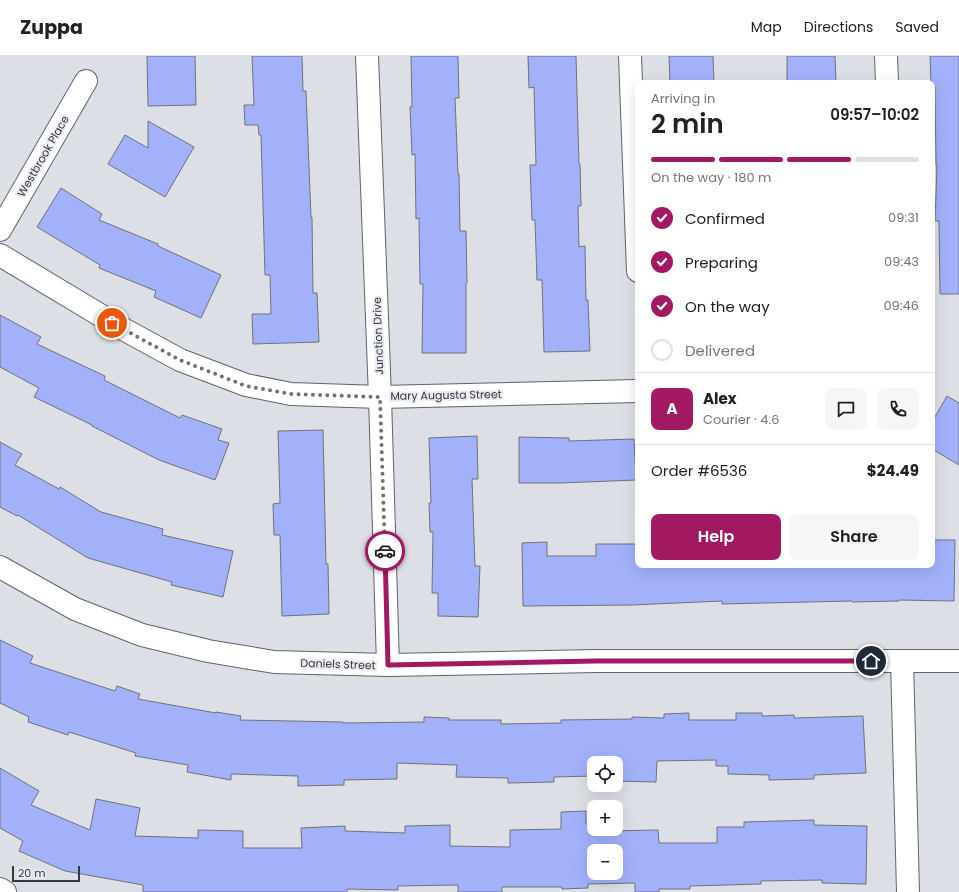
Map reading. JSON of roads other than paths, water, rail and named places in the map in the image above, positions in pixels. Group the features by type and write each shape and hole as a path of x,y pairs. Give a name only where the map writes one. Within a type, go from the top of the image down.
{"street":[{"name":"Junction Drive","path":"367,56 380,397 388,665"},
{"path":"630,56 635,190"},
{"path":"886,56 887,80"},
{"name":"Westbrook Place","path":"0,230 86,81"},
{"name":"Mary Augusta Street","path":"0,255 124,330 180,360 246,386 291,394 380,397 635,390"},
{"name":"Daniels Street","path":"0,567 75,609 142,635 208,651 274,662 388,665 596,661 959,661"},
{"path":"902,661 908,892"},
{"path":"0,889 5,892"}]}
